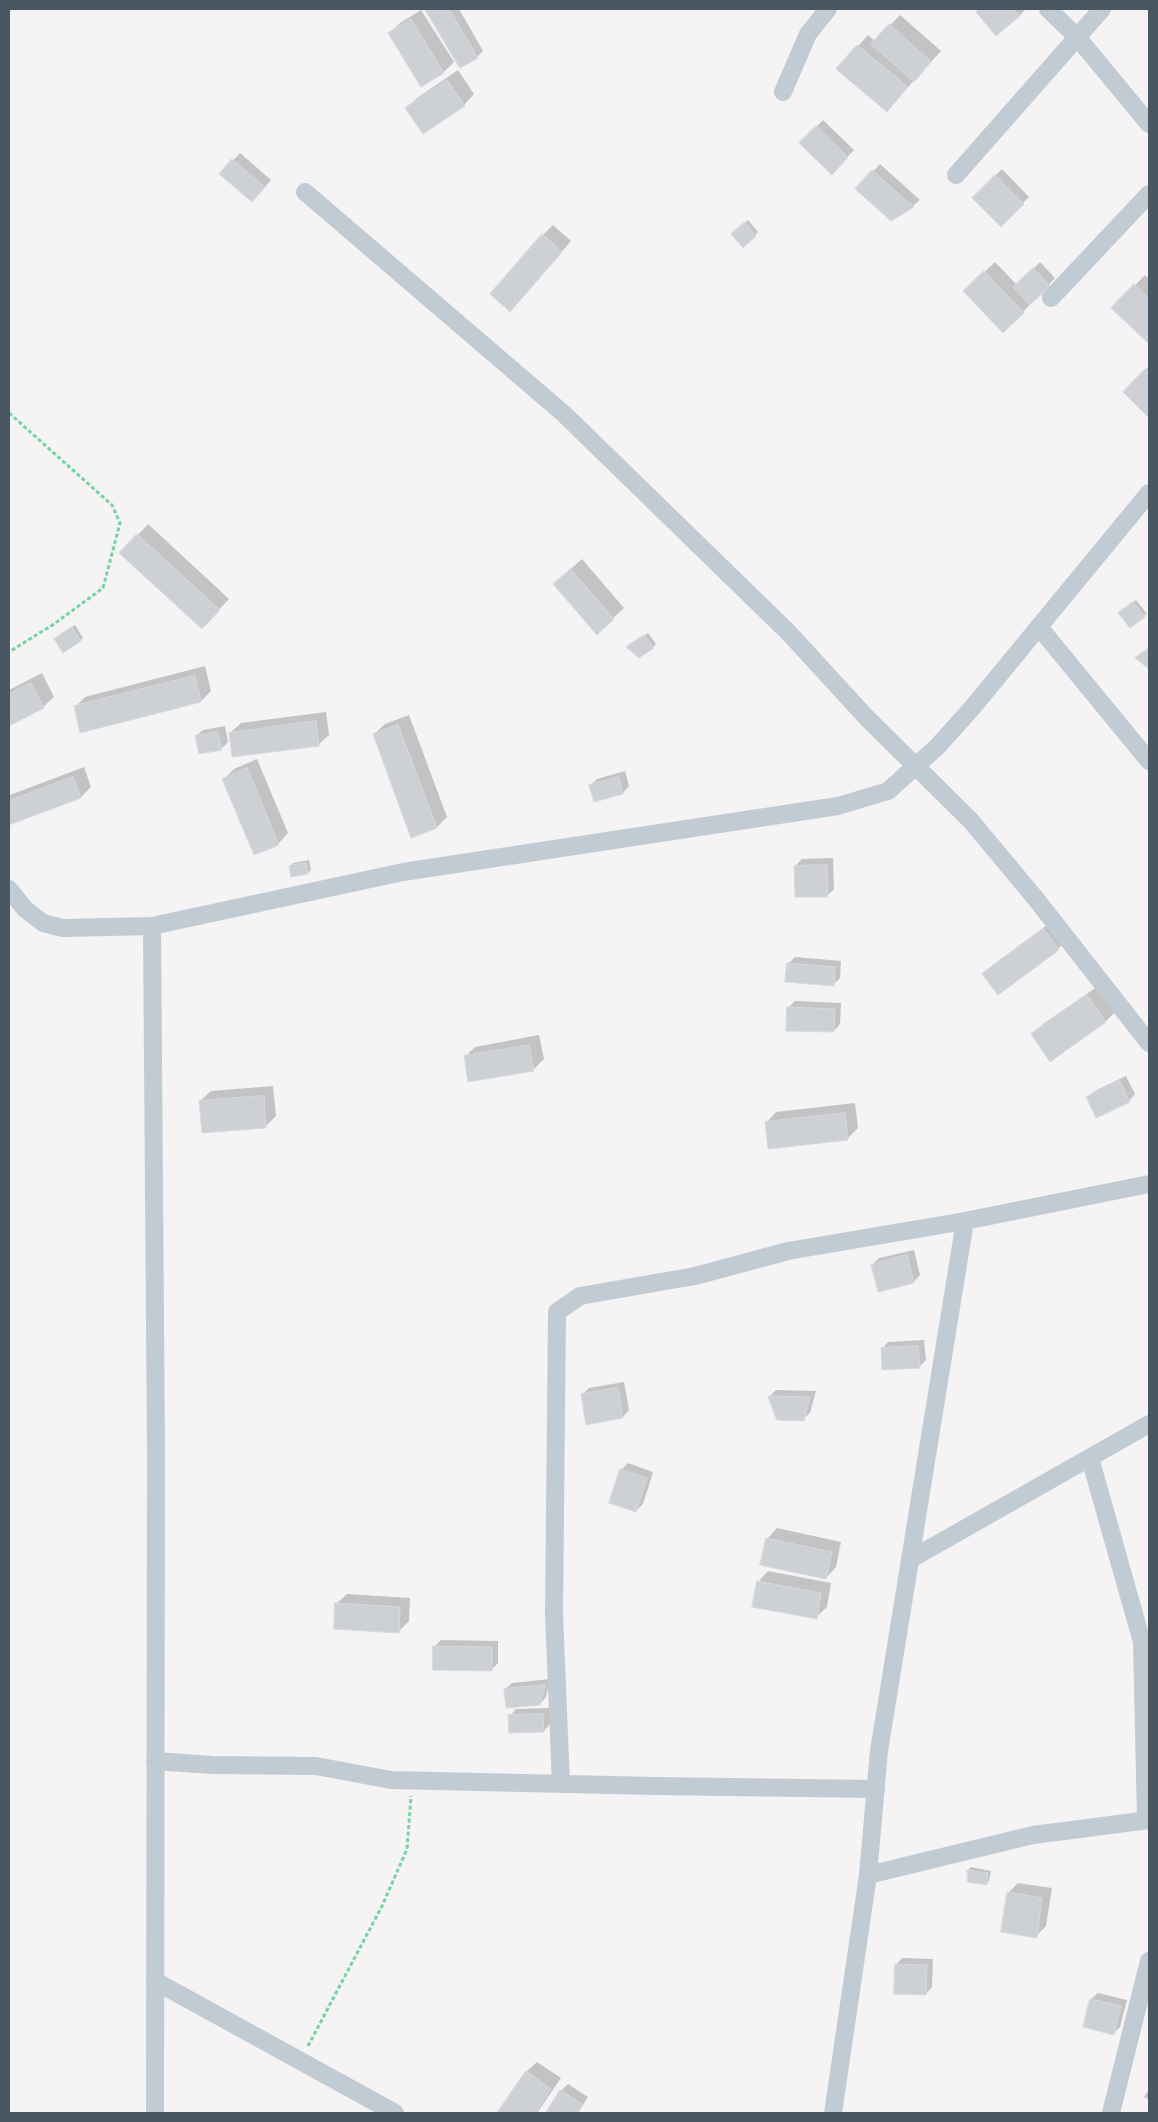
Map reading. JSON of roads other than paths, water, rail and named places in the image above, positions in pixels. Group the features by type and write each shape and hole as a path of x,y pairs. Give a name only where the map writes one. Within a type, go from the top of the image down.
{"street":[{"path":"783,92 808,34 828,9"},
{"path":"1048,9 1077,37 1149,124"},
{"path":"956,175 1102,9"},
{"path":"305,192 564,414 789,633 866,716 918,766 977,828 1149,1042"},
{"path":"1051,298 1149,194"},
{"path":"9,889 25,909 43,923 63,928 152,926 403,872 838,806 888,791 918,766 972,708 1149,492"},
{"path":"1038,627 1149,761"},
{"path":"152,926 156,1454 155,2113"},
{"path":"561,1784 554,1614 557,1312 580,1296 695,1276 788,1251 965,1221 1149,1184"},
{"path":"832,2113 868,1875 879,1751 965,1221"},
{"path":"911,1559 1149,1424"},
{"path":"868,1875 1033,1835 1148,1820 1146,1640 1090,1458"},
{"path":"155,1761 212,1765 316,1766 391,1780 876,1789"},
{"path":"1111,2113 1149,1961"},
{"path":"155,1982 395,2113"}]}
